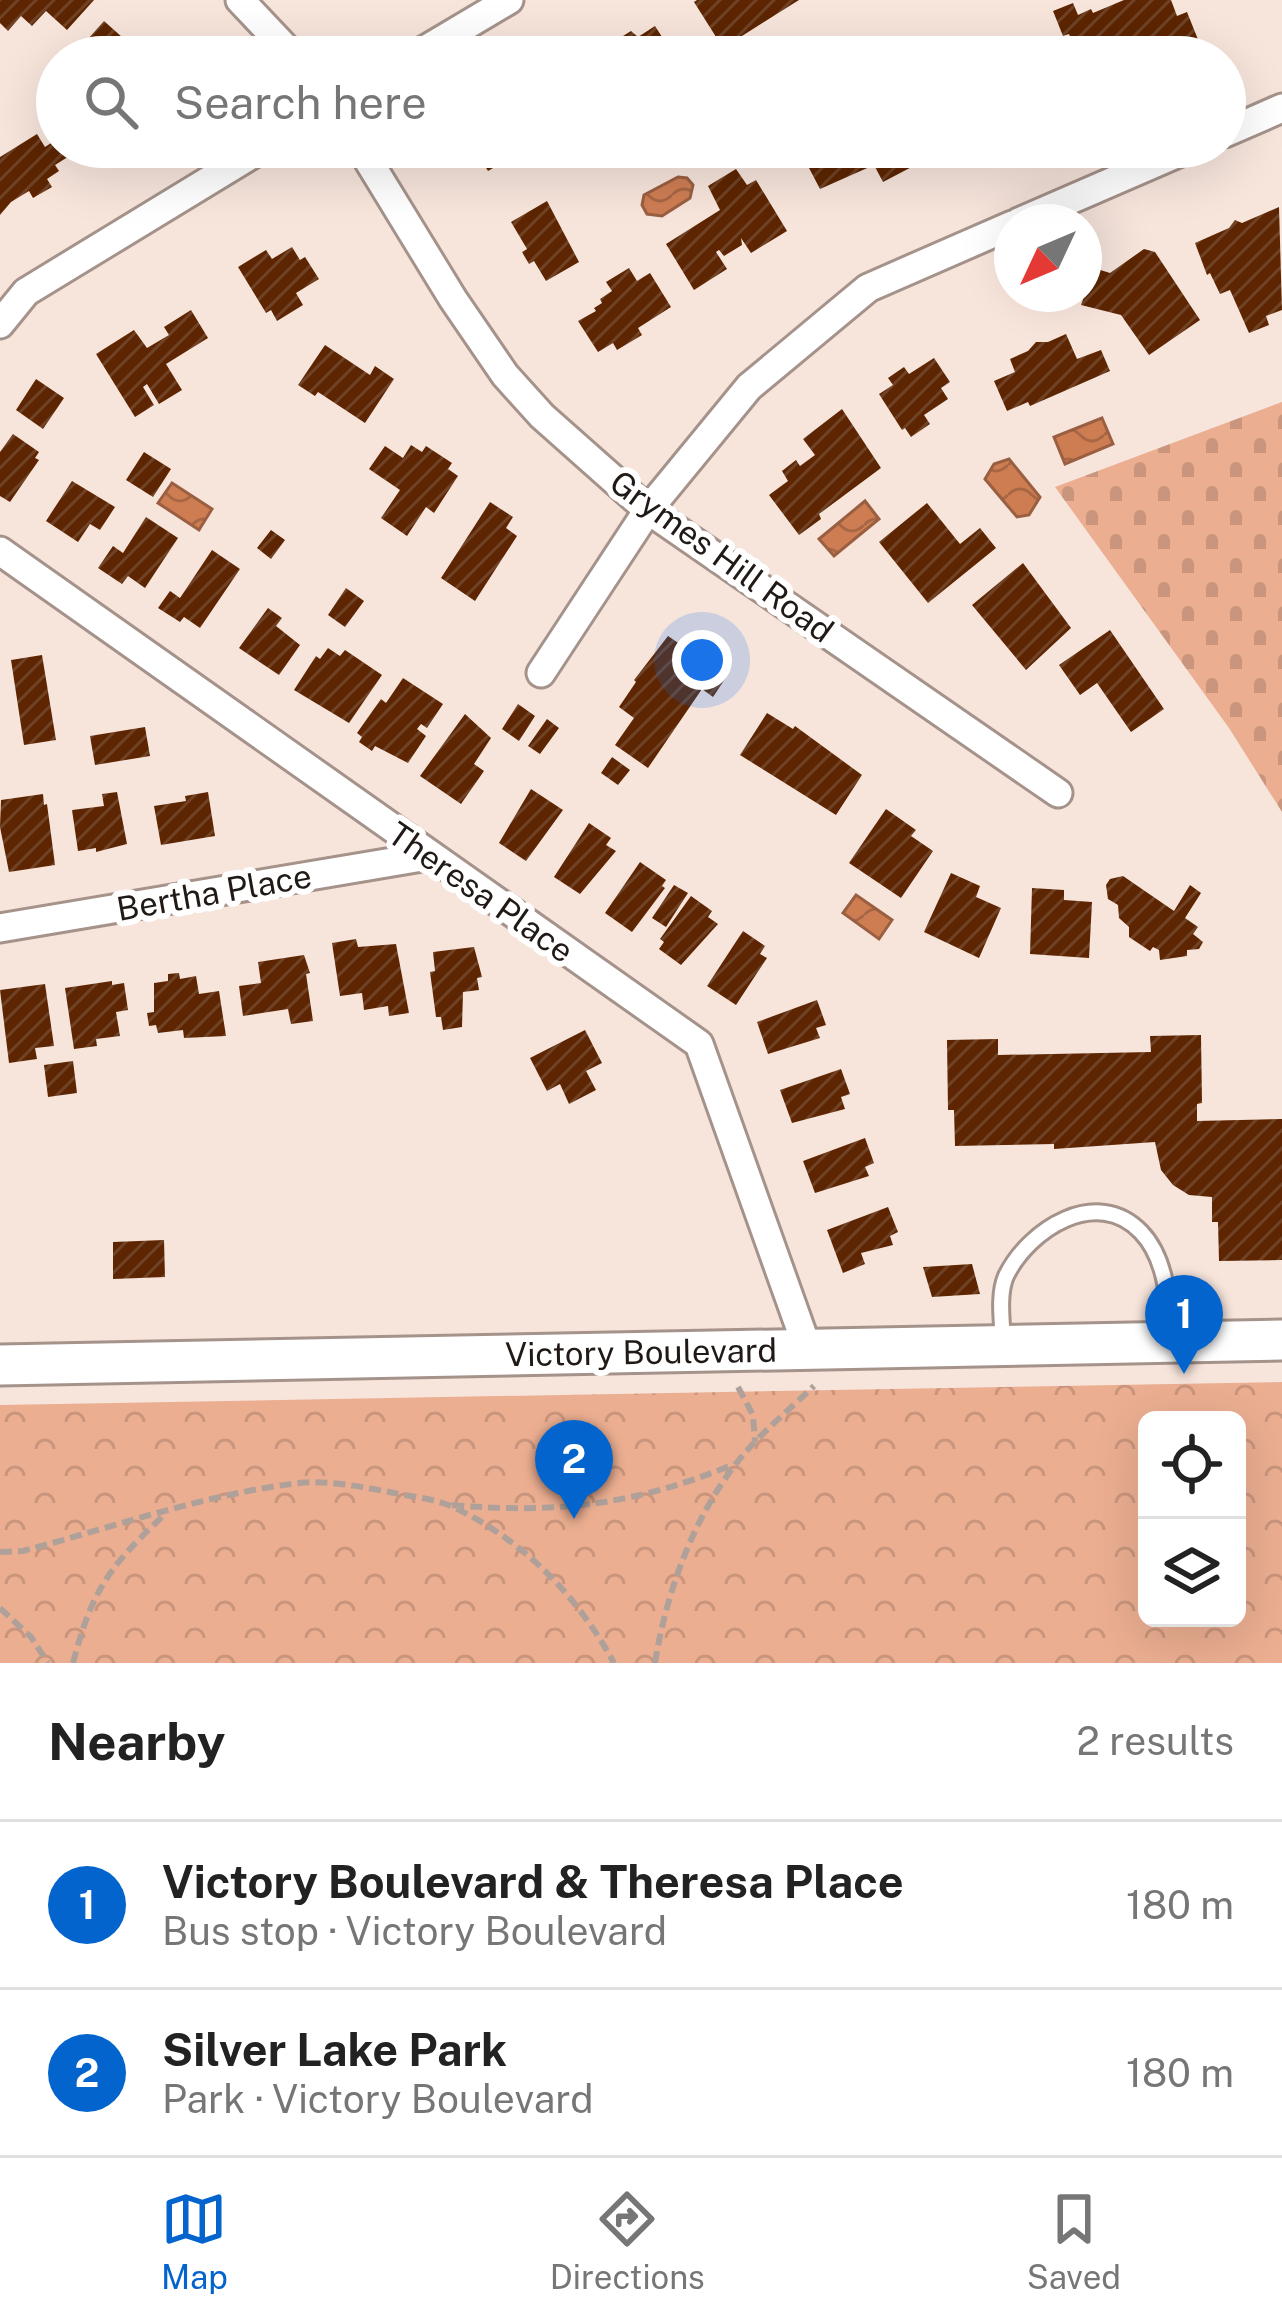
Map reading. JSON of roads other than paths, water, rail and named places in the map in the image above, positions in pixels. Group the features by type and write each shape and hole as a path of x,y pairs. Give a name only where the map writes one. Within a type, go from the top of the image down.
{"main road":[{"name":"Victory Boulevard","path":"0,1365 811,1368 1003,1345 1282,1340"}],"street":[{"path":"240,0 274,36"},
{"path":"448,36 509,0"},
{"path":"1246,124 1282,108"},
{"path":"0,324 26,292 230,168"},
{"name":"Grymes Hill Road","path":"373,168 453,299 505,375 542,416 648,510 1058,793"},
{"path":"1061,204 1144,168"},
{"path":"541,674 648,510 749,387 868,288 994,233"},
{"name":"Theresa Place","path":"0,551 699,1044 811,1368"},
{"name":"Bertha Place","path":"0,928 428,856"}],"lane":[{"path":"1003,1345 1005,1279 1024,1251 1046,1229 1098,1210 1120,1215 1142,1232 1155,1252 1164,1275 1172,1342"}],"water":[{"path":"678,177 693,185 690,198 662,216 647,214 644,195"},
{"path":"1102,418 1113,444 1065,464 1054,437"},
{"path":"1009,459 1040,497 1029,515 1017,517 985,479 994,464"},
{"path":"172,483 212,509 199,530 158,503"},
{"path":"865,501 879,519 834,556 819,539"},
{"path":"856,895 892,920 879,939 843,913"}],"place":[{"name":"Victory Boulevard & Theresa Place","path":"1184,1374"},
{"name":"Silver Lake Park","path":"574,1519"}]}
